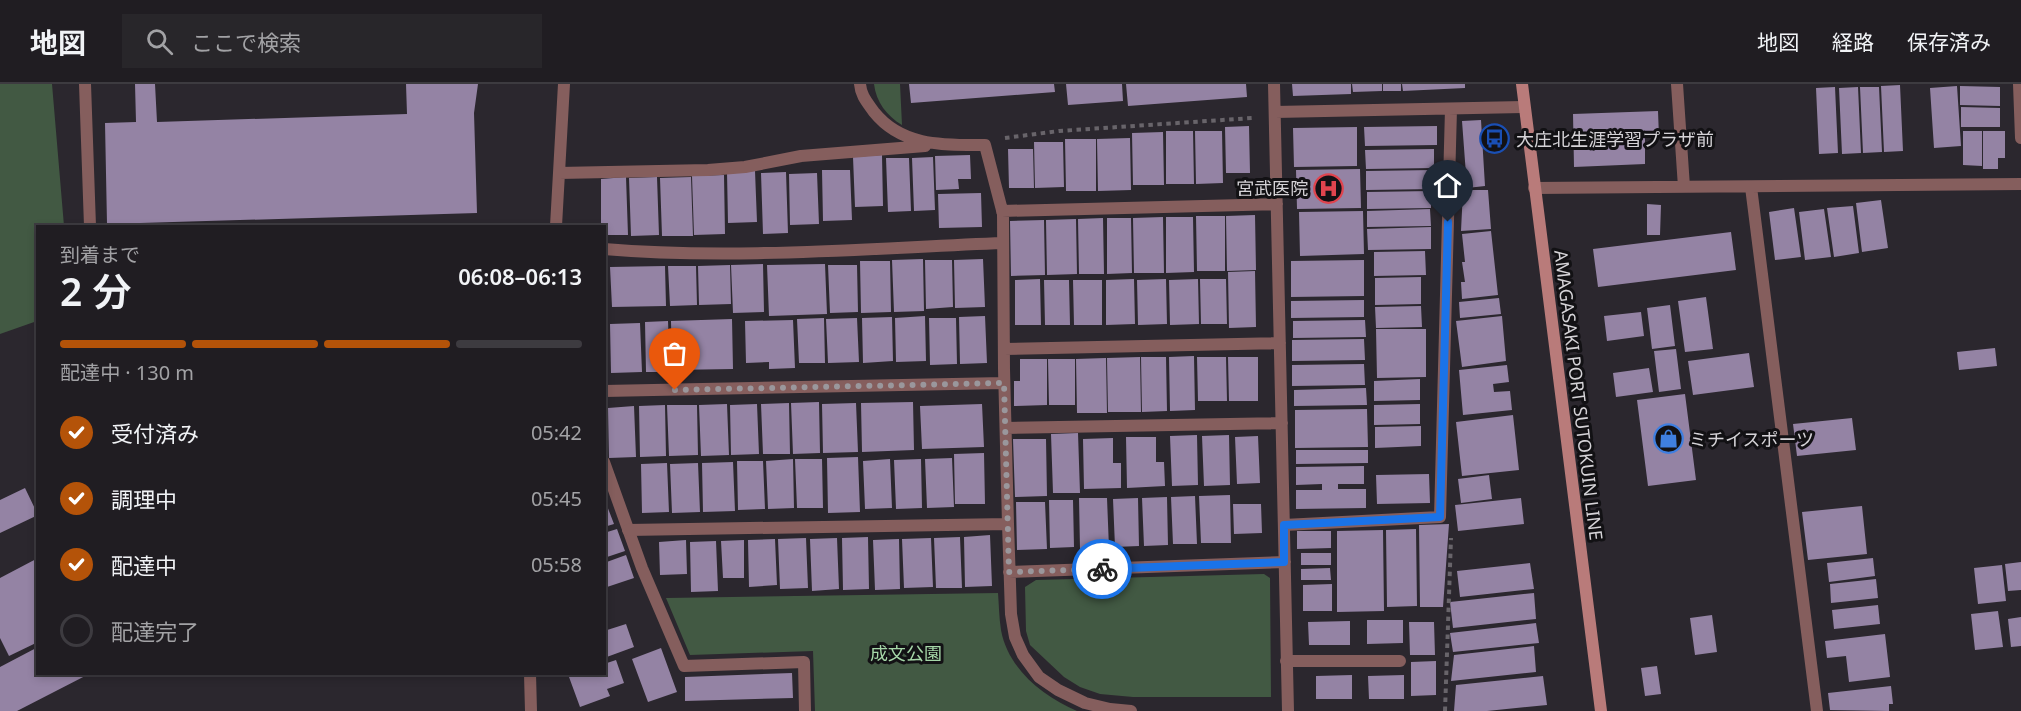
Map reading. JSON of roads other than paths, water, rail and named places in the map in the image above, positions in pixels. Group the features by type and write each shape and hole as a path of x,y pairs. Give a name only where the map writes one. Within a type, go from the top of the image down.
{"main road":[{"name":"AMAGASAKI PORT SUTOKUIN LINE","path":"1521,84 1601,711"}],"street":[{"path":"85,84 90,225"},
{"path":"556,225 564,84"},
{"path":"860,84 861,95 883,123 895,132 914,140 947,145"},
{"path":"1274,84 1288,711"},
{"path":"1677,84 1684,187"},
{"path":"2019,84 2021,138"},
{"path":"1275,115 1523,107"},
{"path":"1284,525 1440,517 1451,109"},
{"path":"559,173 708,170 745,167 801,156 947,145 985,145 1002,211 1009,572 1011,614 1015,637 1023,655 1039,677 1058,690 1085,703 1131,711"},
{"path":"1534,188 2021,184"},
{"path":"1751,187 1817,711"},
{"path":"1002,211 1277,204"},
{"path":"606,249 667,253 1003,243"},
{"path":"1004,349 1280,344"},
{"path":"606,391 1004,383"},
{"path":"1006,428 1282,423"},
{"path":"606,468 642,568 684,666 804,662 805,711"},
{"path":"628,530 1008,524"},
{"path":"1009,572 1284,562"},
{"path":"1286,662 1400,662"},
{"path":"530,675 531,711"}],"place":[{"name":"大庄北生涯学習プラザ前","path":"1495,139"},
{"name":"宮武医院","path":"1329,188"},
{"name":"ミチイスポーツ","path":"1668,439"}],"park label":[{"name":"成文公園","path":"906,653"}]}
